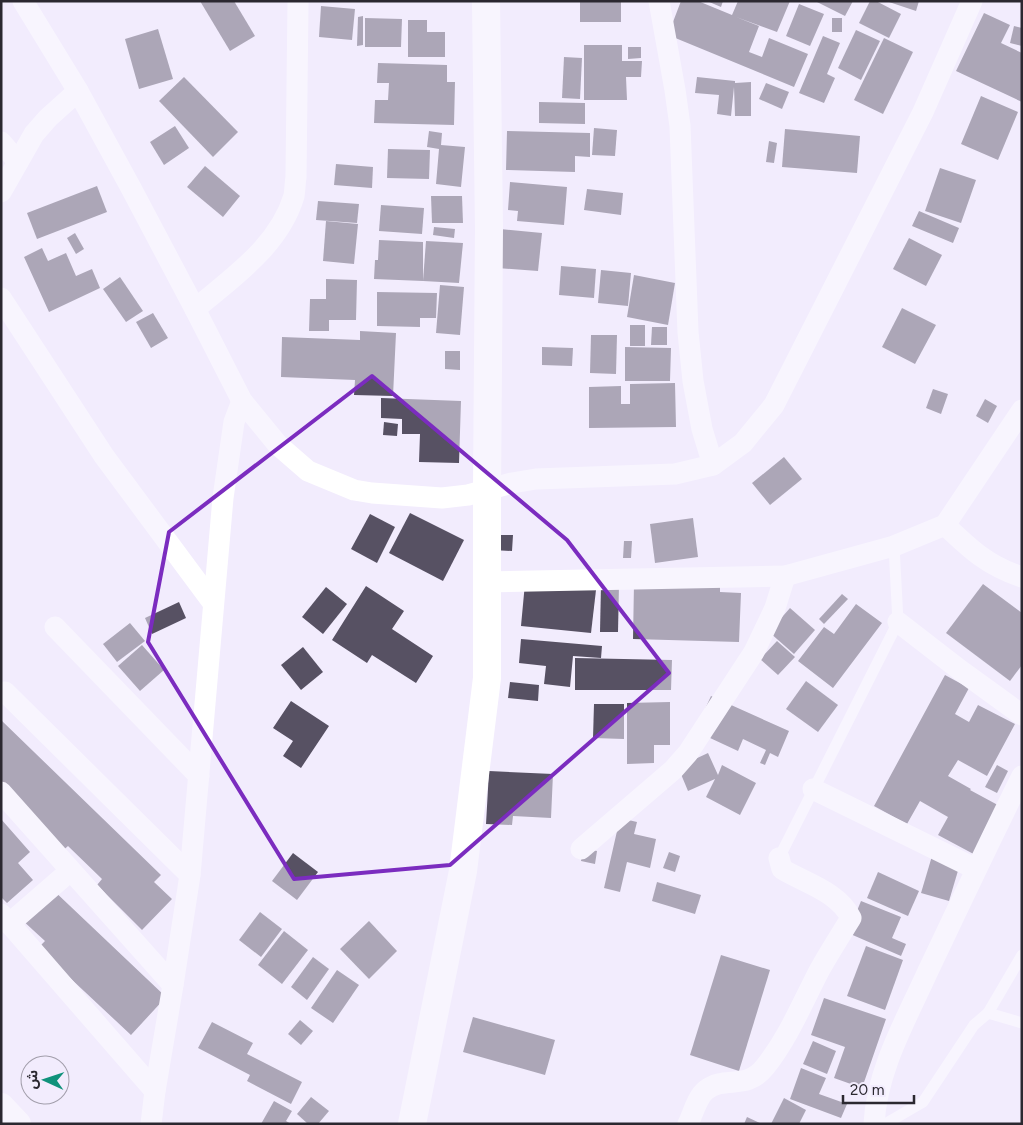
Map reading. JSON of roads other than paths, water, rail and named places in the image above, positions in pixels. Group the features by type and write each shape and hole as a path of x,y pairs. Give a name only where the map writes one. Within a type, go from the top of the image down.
{"main road":[{"path":"412,1124 463,870 488,678 489,229 486,1"}],"street":[{"path":"23,1 78,91 195,309 242,402 278,445 308,471 354,490 442,498 468,495 512,483 536,480 675,474 713,465 743,443 774,405 924,112 972,1"},
{"path":"195,309 261,253 277,231 294,196 296,177 298,1"},
{"path":"659,1 680,126 688,332 693,382 702,430 713,465"},
{"path":"1,192 34,134 48,118 78,91"},
{"path":"1,142 18,162"},
{"path":"1,298 104,456 213,602"},
{"path":"151,1124 190,875 213,602 229,452 234,422 242,402"},
{"path":"487,582 785,576 894,546 945,525 1022,410"},
{"path":"945,525 978,556 1007,572 1022,577"},
{"path":"581,849 673,770 688,753 754,652 775,608 785,576"},
{"path":"898,622 1022,715"},
{"path":"55,627 199,776"},
{"path":"5,692 190,875"},
{"path":"874,1124 875,1105 882,1075 976,869 1022,776"},
{"path":"813,789 976,869"},
{"path":"1,792 173,986"},
{"path":"688,1124 705,1090 724,1083 748,1081 764,1069 786,1037 820,969 850,918 847,909 831,895 782,869 778,858"},
{"path":"70,871 5,919 155,1091"},
{"path":"1,1106 18,1124"}],"lane":[{"path":"778,858 898,622 894,546"},
{"path":"885,1124 923,1102 974,1025 988,1013 1022,955"},
{"path":"988,1013 1022,1022"}]}
